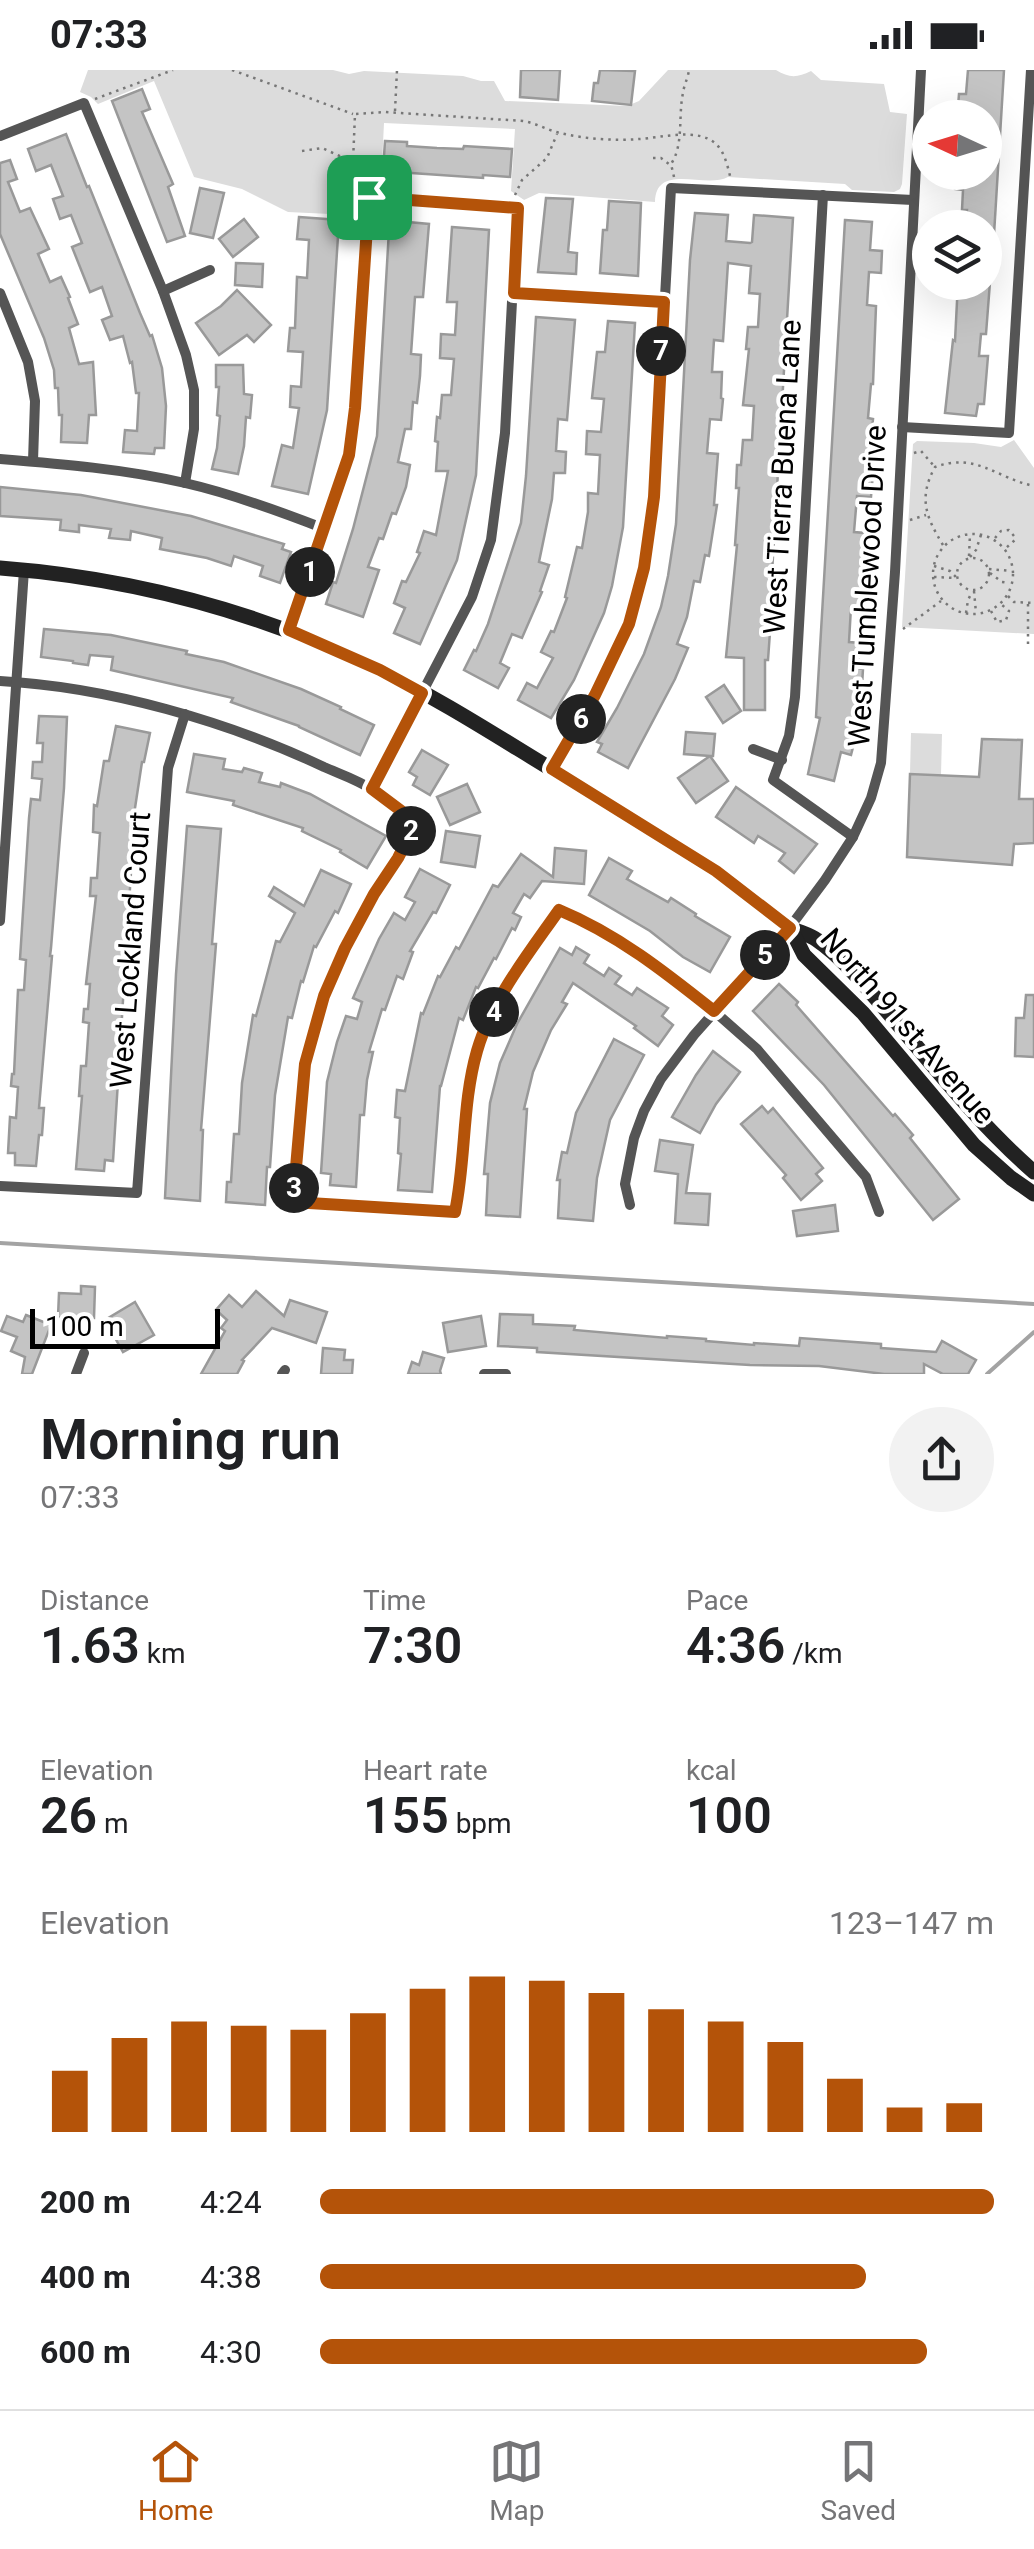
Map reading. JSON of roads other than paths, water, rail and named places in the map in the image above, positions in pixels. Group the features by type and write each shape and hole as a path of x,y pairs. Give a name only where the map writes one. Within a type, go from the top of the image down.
{"main road":[{"name":"North 91st Avenue","path":"0,568 152,590 231,611 289,630 422,693 716,871 790,928 816,940 844,964 990,1133 1034,1172"},
{"name":"North 91st Avenue","path":"790,928 804,955 863,1013 992,1162 1034,1194"},
{"path":"939,1104 954,1091"}],"street":[{"name":"West Tumblewood Drive","path":"630,1206 625,1184 634,1138 661,1079 714,1011 790,928 853,837 871,798 881,763 921,70"},
{"path":"902,427 1009,434 1031,70"},
{"path":"0,136 84,103 186,354 194,390 194,429 185,483"},
{"path":"552,769 595,695 629,624 644,568 654,497 674,188 913,200"},
{"name":"West Tierra Buena Lane","path":"822,195 794,697 782,760 774,780 853,837"},
{"path":"289,630 349,455 369,197 514,208 514,293 505,433 491,540 472,596 372,789"},
{"path":"163,290 210,270"},
{"path":"0,293 28,362 35,402 33,461"},
{"path":"514,293 664,302"},
{"path":"1017,310 1034,311"},
{"path":"0,458 107,469 185,483 325,529"},
{"path":"0,921 24,570"},
{"path":"0,681 88,693 185,714 284,748 372,789 416,822 345,948 324,996 305,1064 293,1202 455,1212 477,1049 509,984 559,910 588,922 648,959 757,1049 866,1176 879,1212"},
{"name":"West Lockland Court","path":"0,1186 137,1193 168,768 185,714"},
{"path":"753,749 782,760"},
{"path":"76,1374 84,1353"},
{"path":"484,1374 506,1374"}],"waterway":[{"path":"0,1243 1034,1304"},
{"path":"987,1374 1034,1332"}]}
